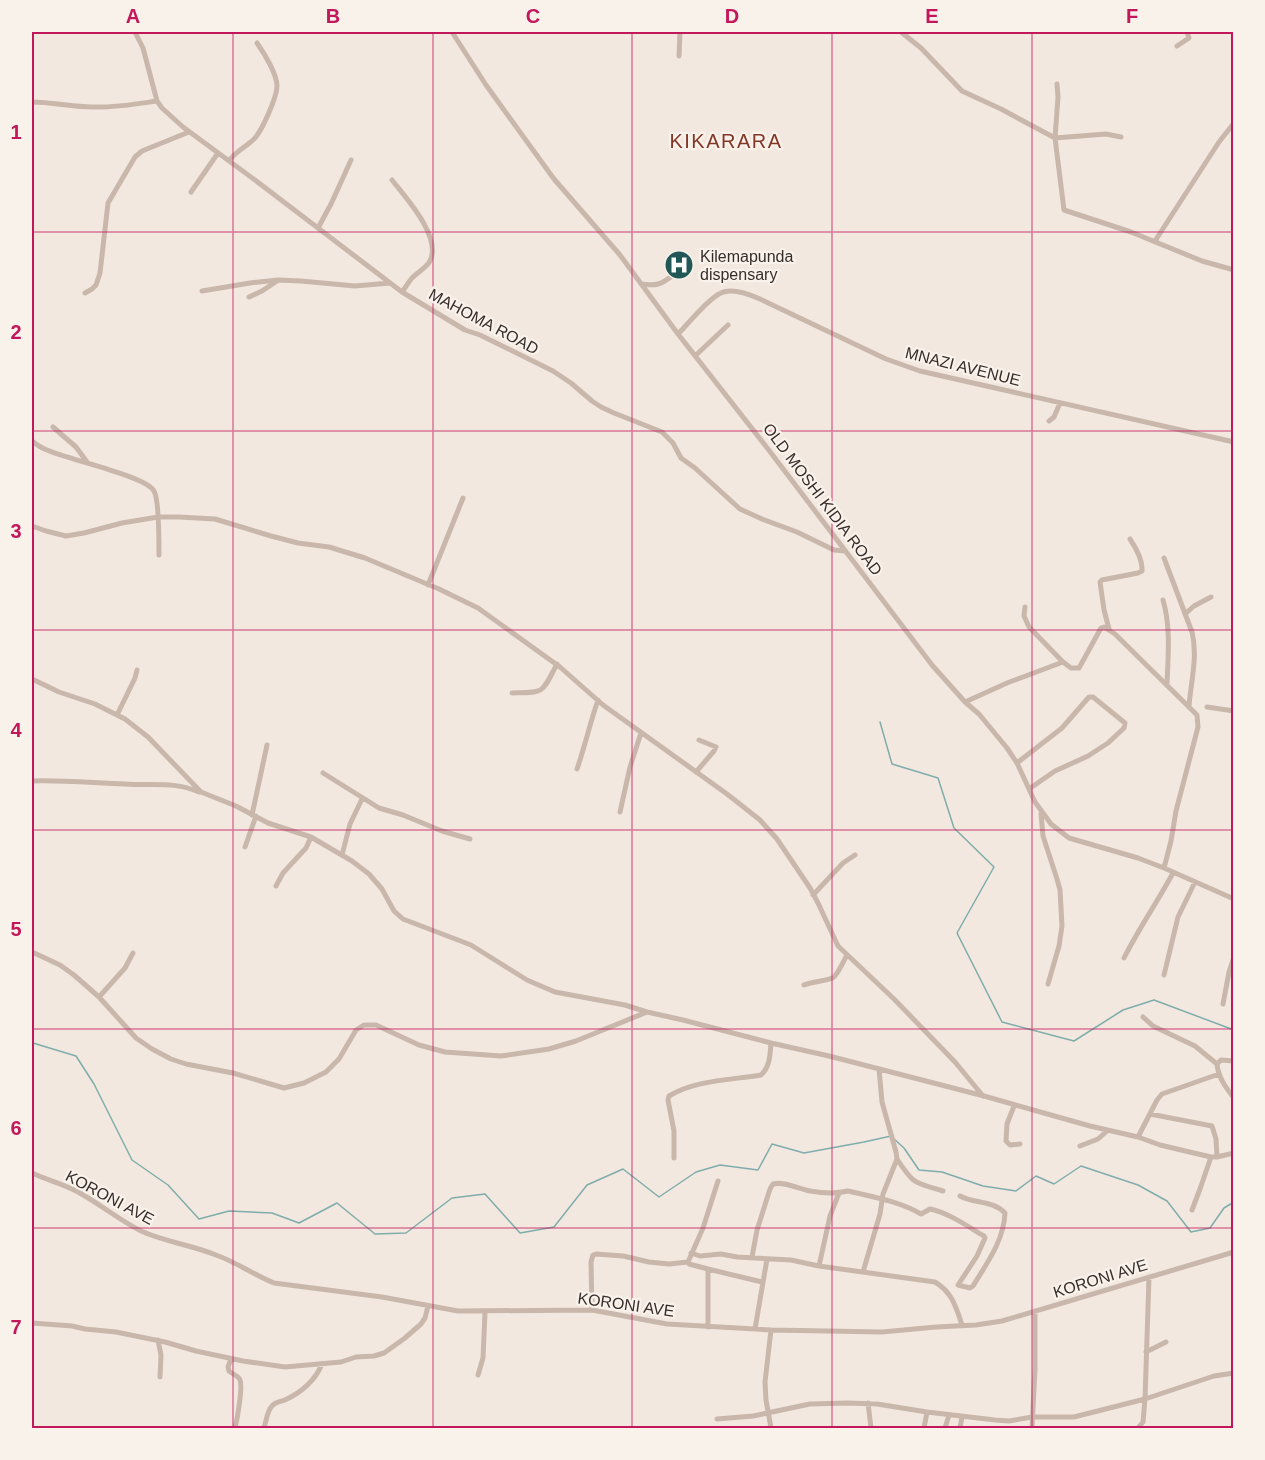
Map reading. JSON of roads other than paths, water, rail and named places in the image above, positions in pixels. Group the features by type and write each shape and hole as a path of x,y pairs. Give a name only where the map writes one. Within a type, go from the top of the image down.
{"street":[{"name":"MAHOMA ROAD","path":"135,32 143,48 162,108 189,132 402,292 465,330 553,371 601,407 662,432 673,443 681,458 740,509 834,550 845,551"},
{"name":"OLD MOSHI KIDIA ROAD","path":"452,32 486,85 554,179 620,255 932,665 999,738 1017,763 1041,812 1051,824 1069,838 1138,858 1232,899"},
{"path":"679,56 680,32"},
{"path":"903,32 962,91 1054,138 1106,134 1120,137"},
{"path":"1177,46 1189,38 1187,32"},
{"path":"229,161 257,135 276,92 275,78 265,55 256,43"},
{"path":"1057,84 1059,97 1054,138 1064,210 1202,261 1233,270"},
{"path":"32,102 91,107 158,101"},
{"path":"1155,242 1233,123"},
{"path":"85,293 96,285 100,273 108,203 135,157 142,151 189,132"},
{"path":"191,192 218,153"},
{"path":"318,228 351,160"},
{"path":"392,180 421,219 432,245 429,262 412,277 402,292"},
{"path":"640,284 656,285 673,275"},
{"path":"202,291 278,280 355,286 390,283"},
{"path":"249,297 278,280"},
{"name":"MNAZI AVENUE","path":"678,334 719,294 741,293 760,298 886,359 909,367 1233,442"},
{"path":"695,356 728,325"},
{"path":"1049,421 1054,417 1060,403"},
{"path":"54,426 76,447 87,462"},
{"path":"32,441 56,454 140,480 150,486 156,495 159,555"},
{"path":"428,585 463,498"},
{"path":"32,525 56,534 74,535 158,517 214,519 298,543 329,547 365,558 478,608 557,664 598,700 760,820 777,839 818,903 834,940 894,999 984,1096"},
{"path":"1109,629 1100,582 1107,578 1142,571 1137,550 1130,539"},
{"path":"1164,558 1192,632 1195,650 1189,706"},
{"path":"1185,614 1211,597"},
{"path":"1162,600 1168,632 1167,684"},
{"path":"1025,607 1024,616 1029,627 1071,668 1079,668 1101,628 1104,627 1109,629 1197,715 1198,727 1164,868"},
{"path":"965,702 1063,662"},
{"path":"512,693 542,690 557,664"},
{"path":"117,715 137,670"},
{"path":"32,679 117,715 148,737 201,792"},
{"path":"1017,763 1062,728 1089,697 1093,697 1125,723 1126,726 1108,743 1088,756 1055,771 1029,789"},
{"path":"576,769 598,700"},
{"path":"1207,707 1233,711"},
{"path":"620,812 630,767 641,733"},
{"path":"696,772 716,747 699,740"},
{"path":"245,847 254,816 267,745"},
{"path":"323,773 379,808 470,839"},
{"path":"32,781 171,784 201,792 276,826 311,837 369,874 382,889 394,911 403,919 471,945 527,980 555,992 617,1003 828,1056 984,1096 1107,1131 1138,1137 1160,1145 1214,1157 1233,1153"},
{"path":"342,855 350,824 362,799"},
{"path":"1041,812 1042,831 1058,879 1062,926 1048,984"},
{"path":"276,886 283,873 306,848 311,837"},
{"path":"813,895 843,863 855,855"},
{"path":"1124,958 1173,873"},
{"path":"1164,975 1178,917 1194,882"},
{"path":"1232,899 1233,890"},
{"path":"32,952 60,965 74,975 99,997 143,1044 171,1059 233,1073 284,1088 304,1083 326,1072 339,1059 354,1032 364,1025 376,1025 427,1048 445,1052 501,1056 549,1049 576,1041 647,1012"},
{"path":"99,997 125,968 133,953"},
{"path":"804,985 833,978 847,955"},
{"path":"1223,1004 1233,957"},
{"path":"1143,1017 1153,1026 1195,1047 1217,1064 1219,1074 1233,1098"},
{"path":"674,1158 674,1131 669,1096 698,1085 761,1075 769,1064 771,1043"},
{"path":"1217,1064 1221,1060 1233,1061"},
{"path":"879,1069 882,1102 897,1159 909,1178 916,1183 943,1191"},
{"path":"1138,1137 1162,1094 1219,1074"},
{"path":"1014,1106 1007,1124 1006,1142 1010,1145 1020,1143"},
{"path":"1150,1114 1212,1126 1216,1139 1214,1157 1192,1210"},
{"path":"1080,1146 1098,1139 1107,1131"},
{"path":"863,1272 880,1214 882,1199 897,1159"},
{"name":"KORONI AVE","path":"32,1173 75,1190 141,1231 223,1257 261,1278 458,1311 592,1310 667,1324 771,1330 871,1332 976,1325 1035,1311 1233,1252"},
{"path":"688,1262 703,1228 718,1180"},
{"path":"752,1257 757,1230 773,1184 779,1183 811,1191 839,1193 848,1191 904,1205 921,1214 930,1209 942,1212 985,1236 982,1246 958,1285 969,1288 973,1286 996,1248 1005,1216 1003,1210 996,1205 967,1200 960,1196"},
{"path":"819,1266 830,1216 839,1193"},
{"path":"691,1253 703,1256 721,1254 791,1260 935,1282 944,1287 949,1294 962,1325"},
{"path":"592,1310 591,1262 593,1255 596,1254 623,1256 649,1262 688,1262 762,1282"},
{"path":"755,1329 767,1259"},
{"path":"708,1269 708,1327"},
{"path":"1138,1428 1144,1417 1149,1277"},
{"path":"32,1323 116,1332 158,1340 231,1359 280,1366 341,1362 384,1353 421,1324 426,1317 428,1306"},
{"path":"1032,1428 1035,1311"},
{"path":"478,1375 483,1358 485,1312"},
{"path":"771,1330 765,1382 771,1428"},
{"path":"158,1340 161,1355 160,1377"},
{"path":"1146,1352 1166,1342"},
{"path":"231,1359 229,1371 241,1381 235,1428"},
{"path":"264,1428 271,1406 307,1386 315,1378 322,1364"},
{"path":"717,1419 753,1416 810,1404 868,1403 962,1417 1009,1421 1032,1417 1077,1417 1233,1372"},
{"path":"868,1403 872,1428"},
{"path":"924,1428 927,1412"},
{"path":"945,1428 949,1415"},
{"path":"960,1428 962,1417"},
{"path":"995,1420 995,1428"}],"waterway":[{"path":"880,722 892,764 938,778 954,828 994,867 957,933 1002,1022 1074,1041 1123,1010 1154,1000 1234,1030"},
{"path":"32,1044 76,1056 94,1084 132,1160 168,1185 199,1219 229,1211 272,1213 299,1223 337,1203 375,1234 406,1233 452,1198 485,1194 520,1233 554,1227 587,1185 623,1169 659,1197 696,1172 720,1165 758,1170 772,1144 804,1153 891,1136"},
{"path":"894,1139 904,1148 919,1170 942,1172 983,1186 1016,1191 1036,1176 1054,1184 1081,1166 1138,1185 1167,1201 1191,1232 1210,1228 1224,1208 1234,1202"}],"place":[{"name":"Kilemapunda dispensary","path":"679,265"}],"district":[{"name":"KIKARARA","path":"726,141"}]}
